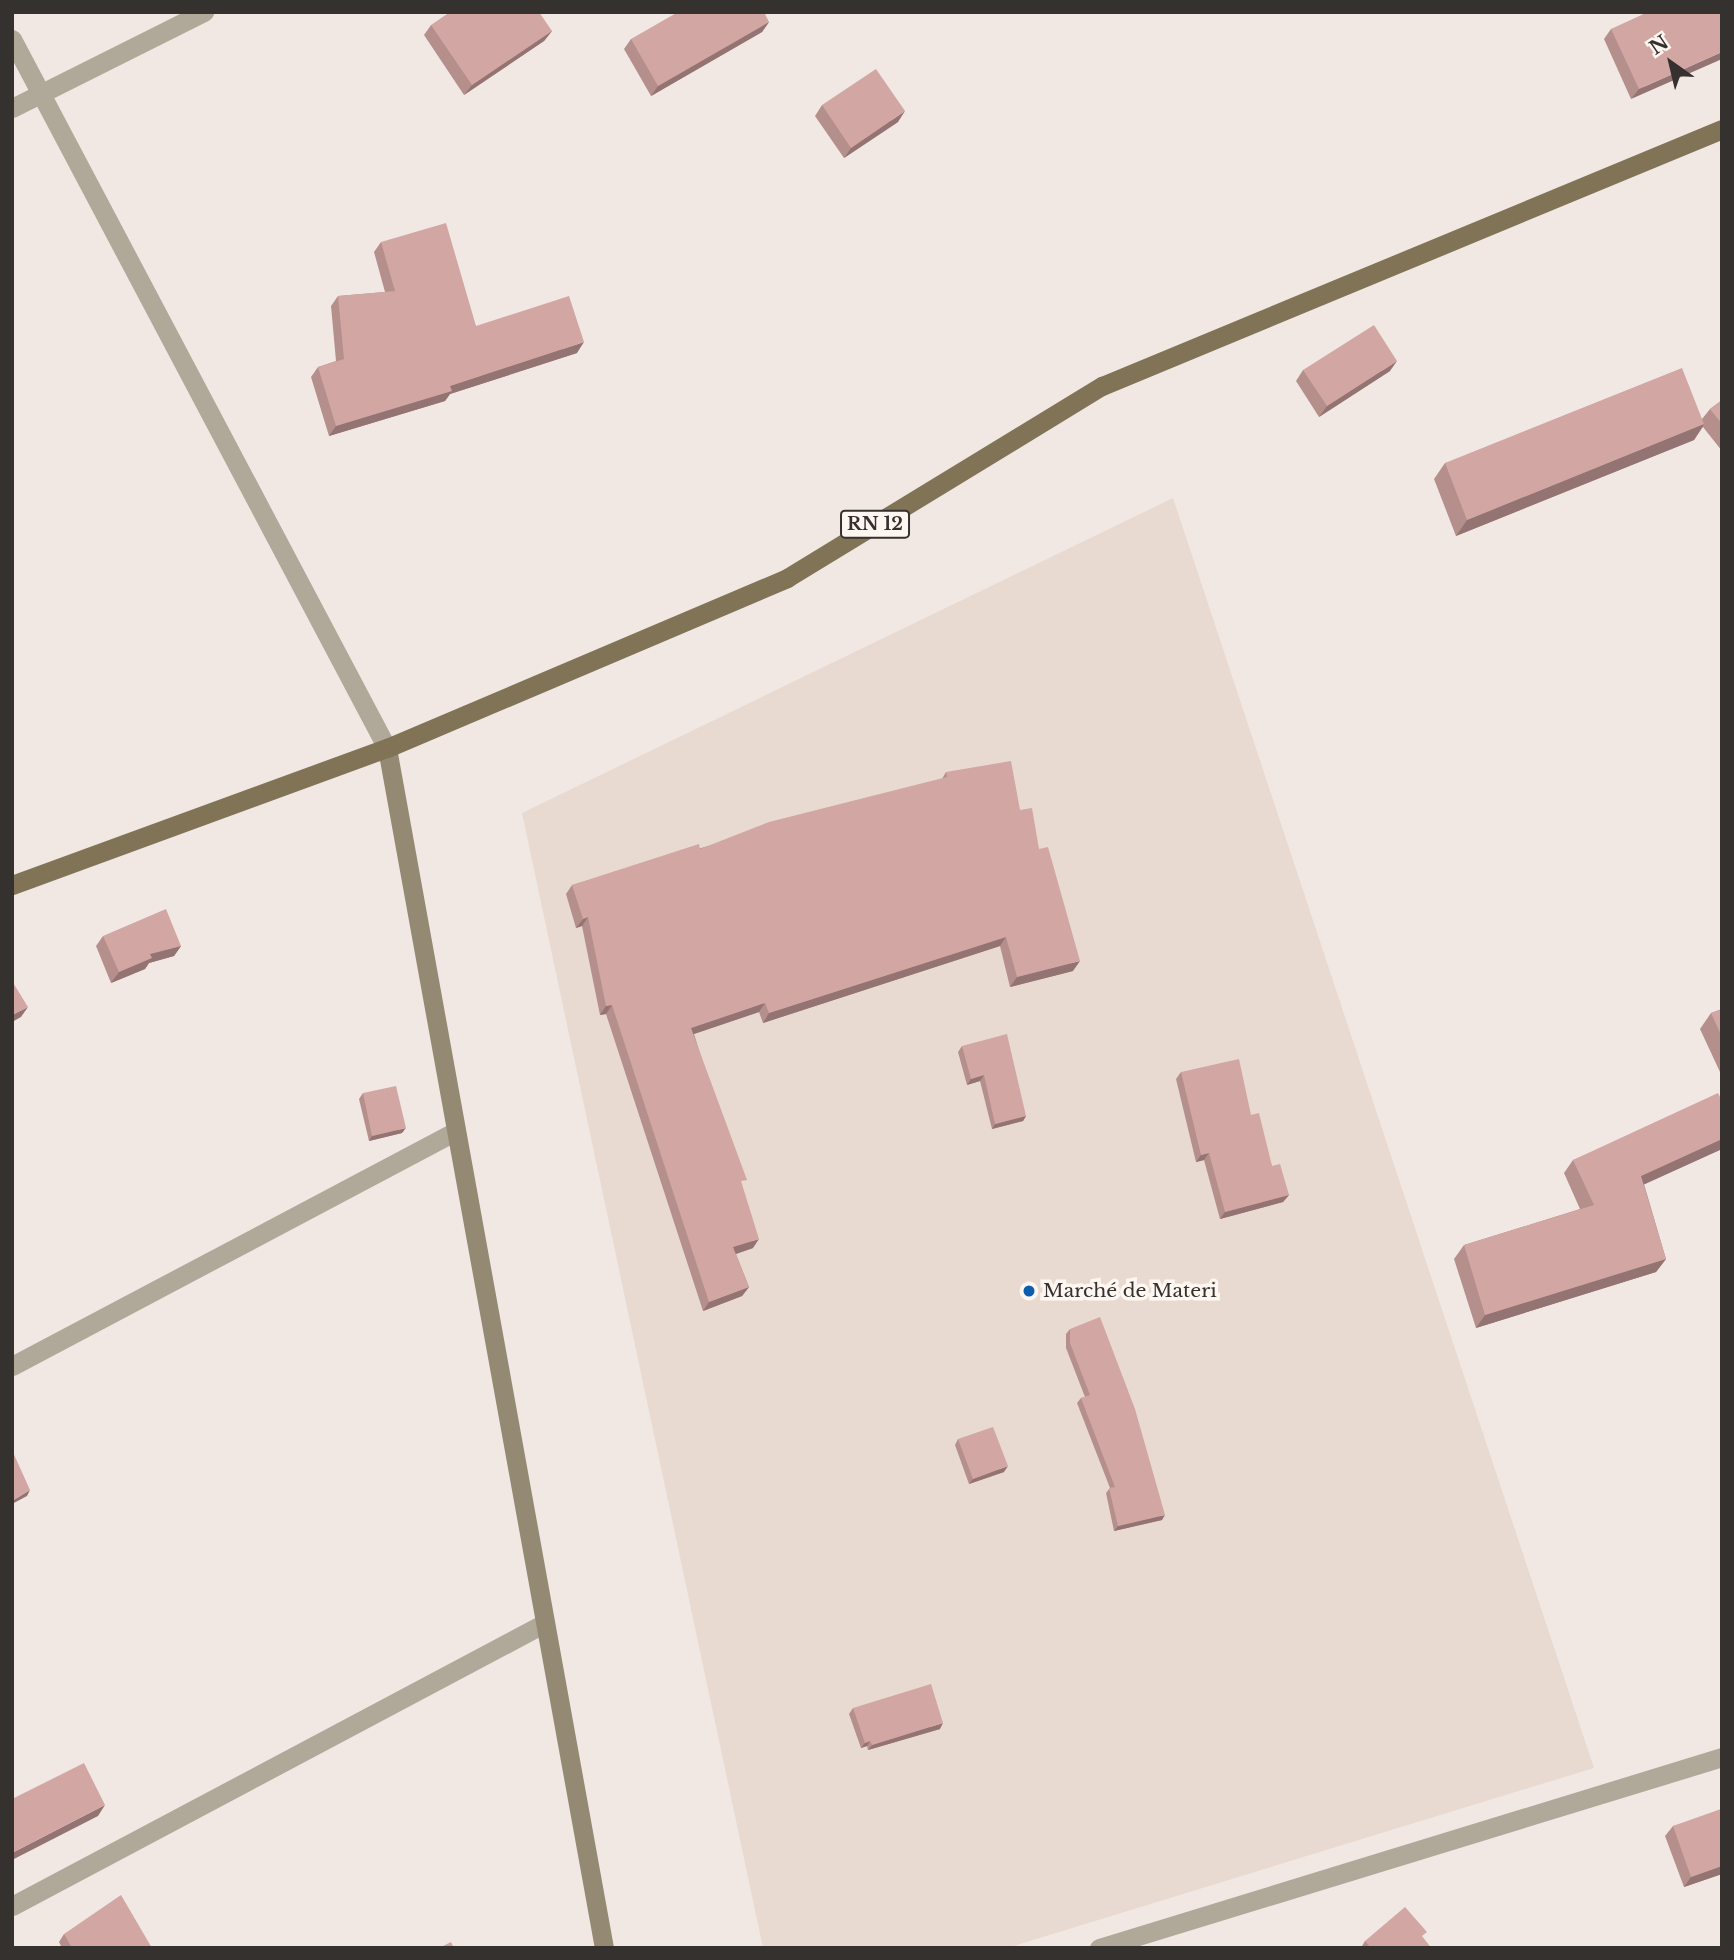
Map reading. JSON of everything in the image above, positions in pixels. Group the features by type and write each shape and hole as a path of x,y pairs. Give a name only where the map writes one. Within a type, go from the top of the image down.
{"main road":[{"name":"RN 12","path":"12,885 387,748 787,578 1102,386 1722,129"},
{"path":"387,748 604,1948"}],"street":[{"path":"12,108 204,12"},
{"path":"12,39 387,748"},
{"path":"12,1366 456,1131"},
{"path":"12,1906 545,1623"},
{"path":"1099,1948 1722,1757"}],"shaded area":[{"name":"Marché de Materi","path":"1173,498 1594,1768 1007,1948 763,1948 522,813"}],"building":[{"path":"450,12 539,12 552,31 472,85 431,25"},
{"path":"678,12 764,12 769,22 658,86 631,39"},
{"path":"1648,12 1722,12 1722,52 1639,89 1611,29"},
{"path":"876,69 905,111 851,148 822,105"},
{"path":"446,223 476,326 569,296 584,342 450,386 452,391 336,426 318,367 344,359 338,296 395,291 381,242"},
{"path":"1374,325 1397,361 1327,406 1303,370"},
{"path":"1682,368 1704,424 1467,520 1445,463"},
{"path":"1722,400 1722,424 1710,409"},
{"path":"1011,761 1020,810 1032,808 1039,849 1048,847 1080,961 1017,977 1006,937 769,1013 765,1003 691,1028 747,1180 741,1181 759,1239 733,1247 749,1287 709,1302 612,1005 606,1006 588,917 583,919 572,885 699,844 700,849 769,822 947,777 946,772"},
{"path":"166,909 181,946 150,954 152,958 119,972 103,936"},
{"path":"12,981 28,1007 12,1015"},
{"path":"1722,1009 1722,1037 1711,1013"},
{"path":"1007,1034 1026,1116 995,1124 984,1075 971,1079 962,1046"},
{"path":"1239,1059 1251,1115 1259,1113 1272,1166 1280,1164 1289,1195 1225,1212 1209,1153 1201,1155 1181,1072"},
{"path":"396,1086 406,1128 372,1136 363,1093"},
{"path":"1718,1093 1722,1101 1722,1139 1641,1176 1666,1259 1485,1315 1464,1245 1594,1205 1573,1160"},
{"path":"1100,1317 1135,1409 1165,1515 1118,1526 1109,1488 1115,1487 1081,1398 1090,1395 1070,1343 1070,1329"},
{"path":"993,1427 1008,1466 973,1479 958,1439"},
{"path":"12,1450 30,1490 12,1501"},
{"path":"931,1684 943,1723 872,1745 870,1741 865,1743 853,1708"},
{"path":"84,1763 105,1805 12,1853 12,1799"},
{"path":"1721,1809 1722,1866 1691,1877 1673,1826"},
{"path":"121,1895 152,1948 72,1948 64,1934"},
{"path":"1405,1907 1427,1932 1422,1936 1431,1948 1371,1948 1365,1941"},
{"path":"451,1942 454,1948 439,1948"}],"place":[{"name":"Marché de Materi","path":"1029,1291"}]}
